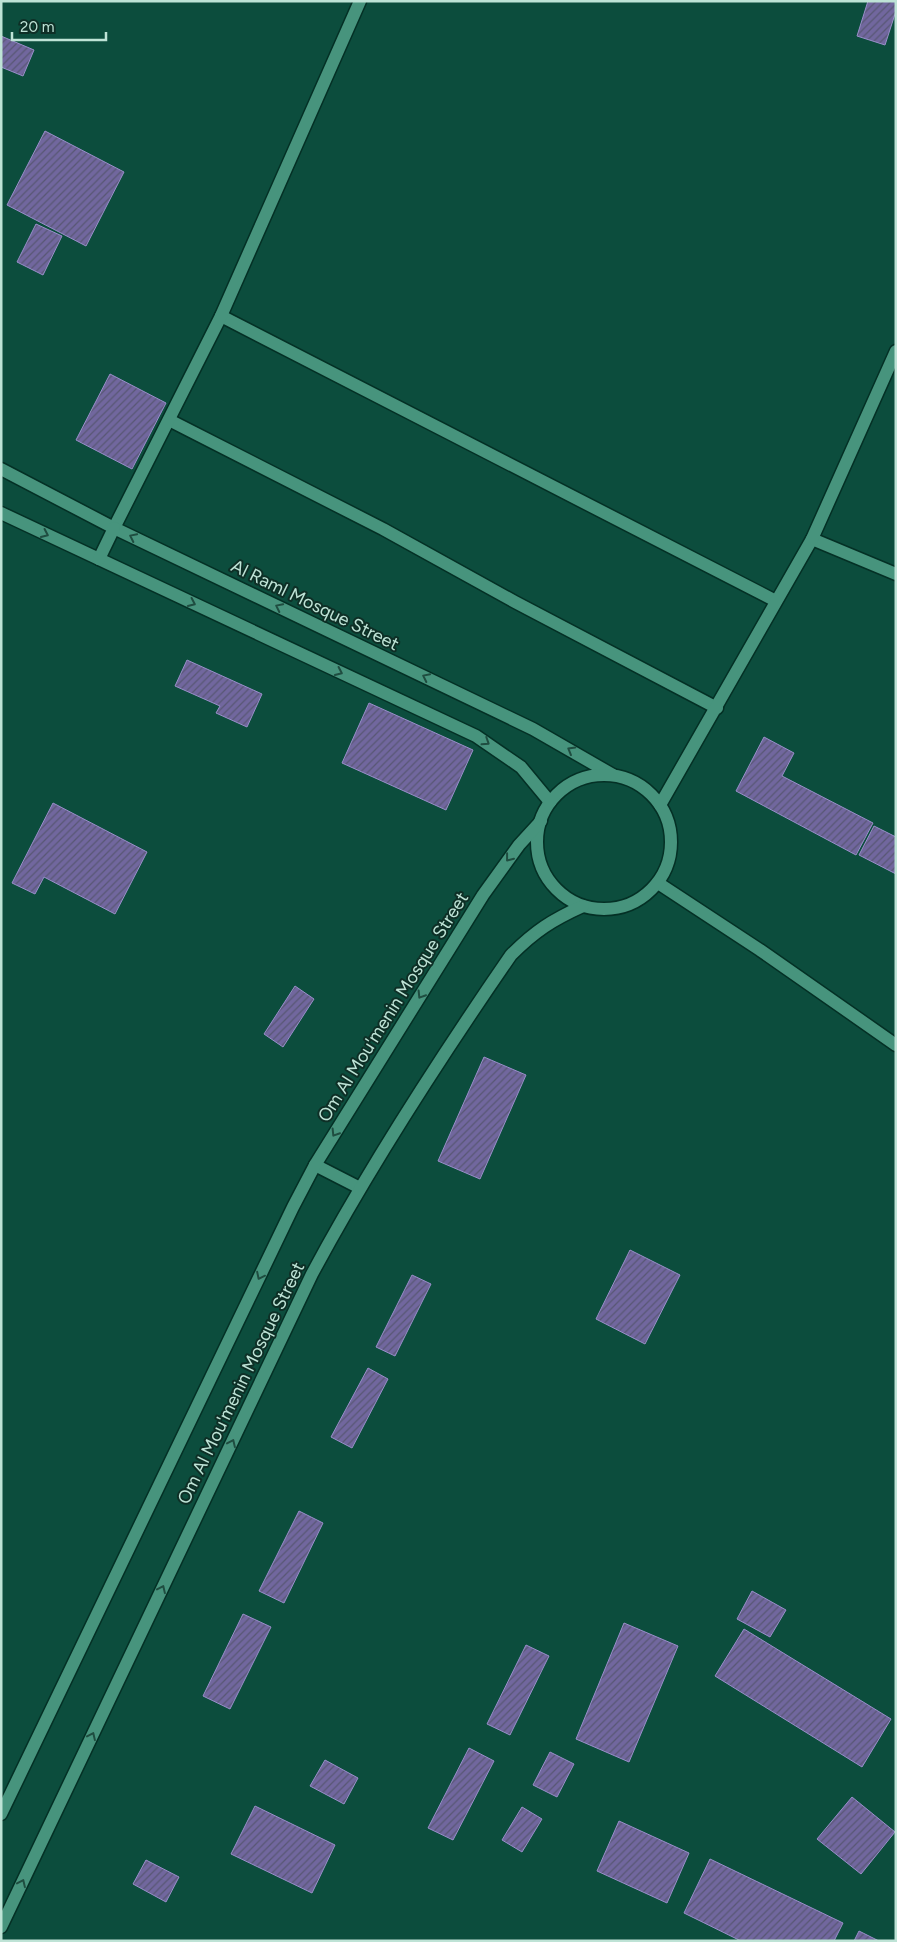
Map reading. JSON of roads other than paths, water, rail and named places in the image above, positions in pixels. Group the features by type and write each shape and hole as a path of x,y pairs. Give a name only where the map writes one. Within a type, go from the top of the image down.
{"street":[{"path":"99,559 221,316 360,1"},
{"path":"221,316 776,601"},
{"path":"660,805 812,539 896,351"},
{"path":"169,420 383,529 515,602 717,708"},
{"name":"Al Raml Mosque Street","path":"1,469 114,528 533,729 613,775"},
{"path":"1,513 476,736 521,767 550,802"},
{"path":"812,539 896,574"},
{"path":"613,775 631,780 647,791 660,805 668,822 672,843 668,864 658,883 643,898 624,906 604,909 583,906 564,896 559,891 550,881 540,862 536,842 540,821 550,802 567,786 589,777 613,775"},
{"name":"Om Al Mou'menin Mosque Street","path":"1,1814 293,1206 315,1165 483,895 520,844 540,821"},
{"path":"658,883 760,950 896,1045"},
{"name":"Om Al Mou'menin Mosque Street","path":"1,1927 312,1274 360,1188 397,1128 511,955 532,934 556,918 583,906"},
{"path":"315,1165 360,1188"}]}
